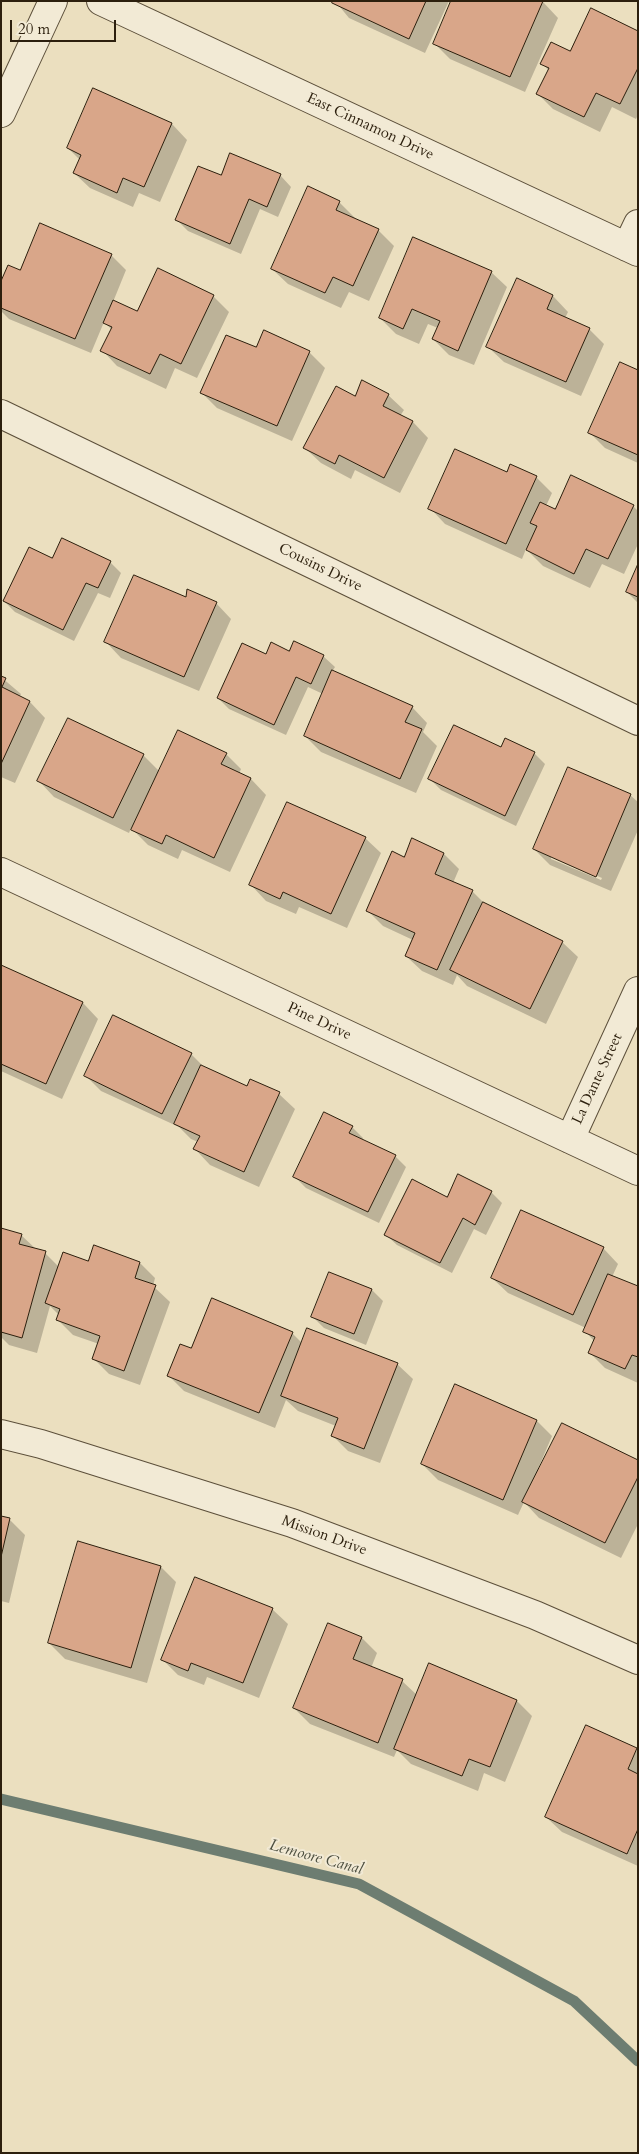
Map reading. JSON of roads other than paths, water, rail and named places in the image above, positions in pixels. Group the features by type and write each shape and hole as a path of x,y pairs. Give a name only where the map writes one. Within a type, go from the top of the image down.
{"street":[{"path":"1,113 53,1"},
{"name":"East Cinnamon Drive","path":"101,1 634,241"},
{"name":"Cousins Drive","path":"1,414 638,721"},
{"name":"Pine Drive","path":"1,872 638,1171"},
{"name":"La Dante Street","path":"570,1139 638,991"},
{"name":"Mission Drive","path":"1,1434 41,1444 292,1523 535,1615 638,1660"}],"waterway":[{"name":"Lemoore Canal","path":"1,1799 359,1884 574,2001 638,2061"}]}
